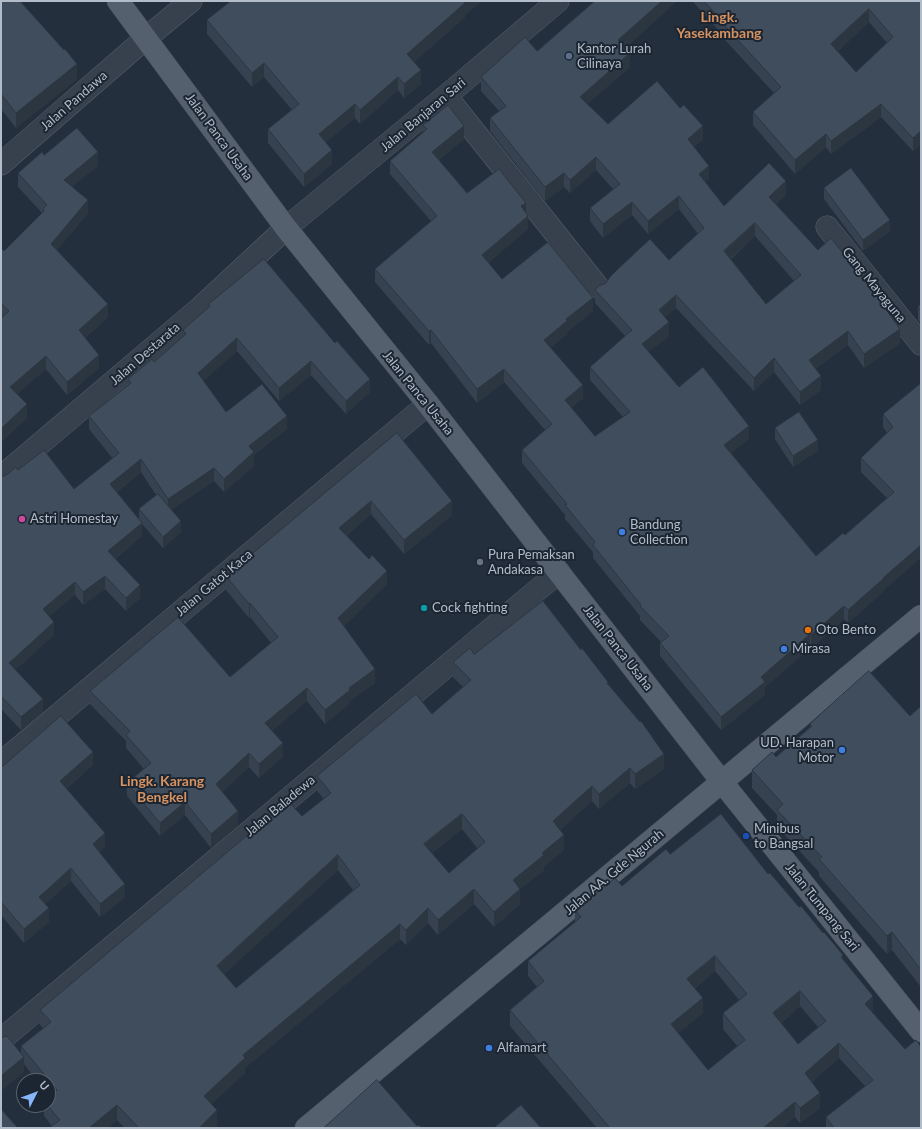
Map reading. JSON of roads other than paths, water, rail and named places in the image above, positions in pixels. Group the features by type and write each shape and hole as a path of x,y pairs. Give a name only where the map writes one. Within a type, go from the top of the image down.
{"main road":[{"name":"Jalan Panca Usaha","path":"118,1 286,228 428,404 722,782"},
{"name":"Jalan AA. Gde Ngurah","path":"306,1128 921,616"},
{"name":"Jalan Tumpang Sari","path":"722,782 921,1031"}],"street":[{"name":"Jalan Pandawa","path":"1,164 146,38 191,1"},
{"name":"Jalan Banjaran Sari","path":"286,228 558,1"},
{"path":"446,96 598,287"},
{"name":"Gang Mayaguna","path":"827,227 921,344"},
{"name":"Jalan Destarata","path":"1,477 200,308 286,228"},
{"name":"Jalan Gatot Kaca","path":"1,763 428,404"},
{"name":"Jalan Baladewa","path":"1,1040 559,572"}],"place":[{"name":"Kantor Lurah Cilinaya","path":"569,56"},
{"name":"Astri Homestay","path":"22,519"},
{"name":"Bandung Collection","path":"622,532"},
{"name":"Pura Pemaksan Andakasa","path":"480,562"},
{"name":"Cock fighting","path":"424,608"},
{"name":"Oto Bento","path":"808,630"},
{"name":"Mirasa","path":"784,649"},
{"name":"UD. Harapan Motor","path":"842,750"},
{"name":"Minibus to Bangsal","path":"746,836"},
{"name":"Alfamart","path":"489,1048"}],"district":[{"name":"Lingk. Yasekambang","path":"719,26"},
{"name":"Lingk. Karang Bengkel","path":"162,790"}]}
